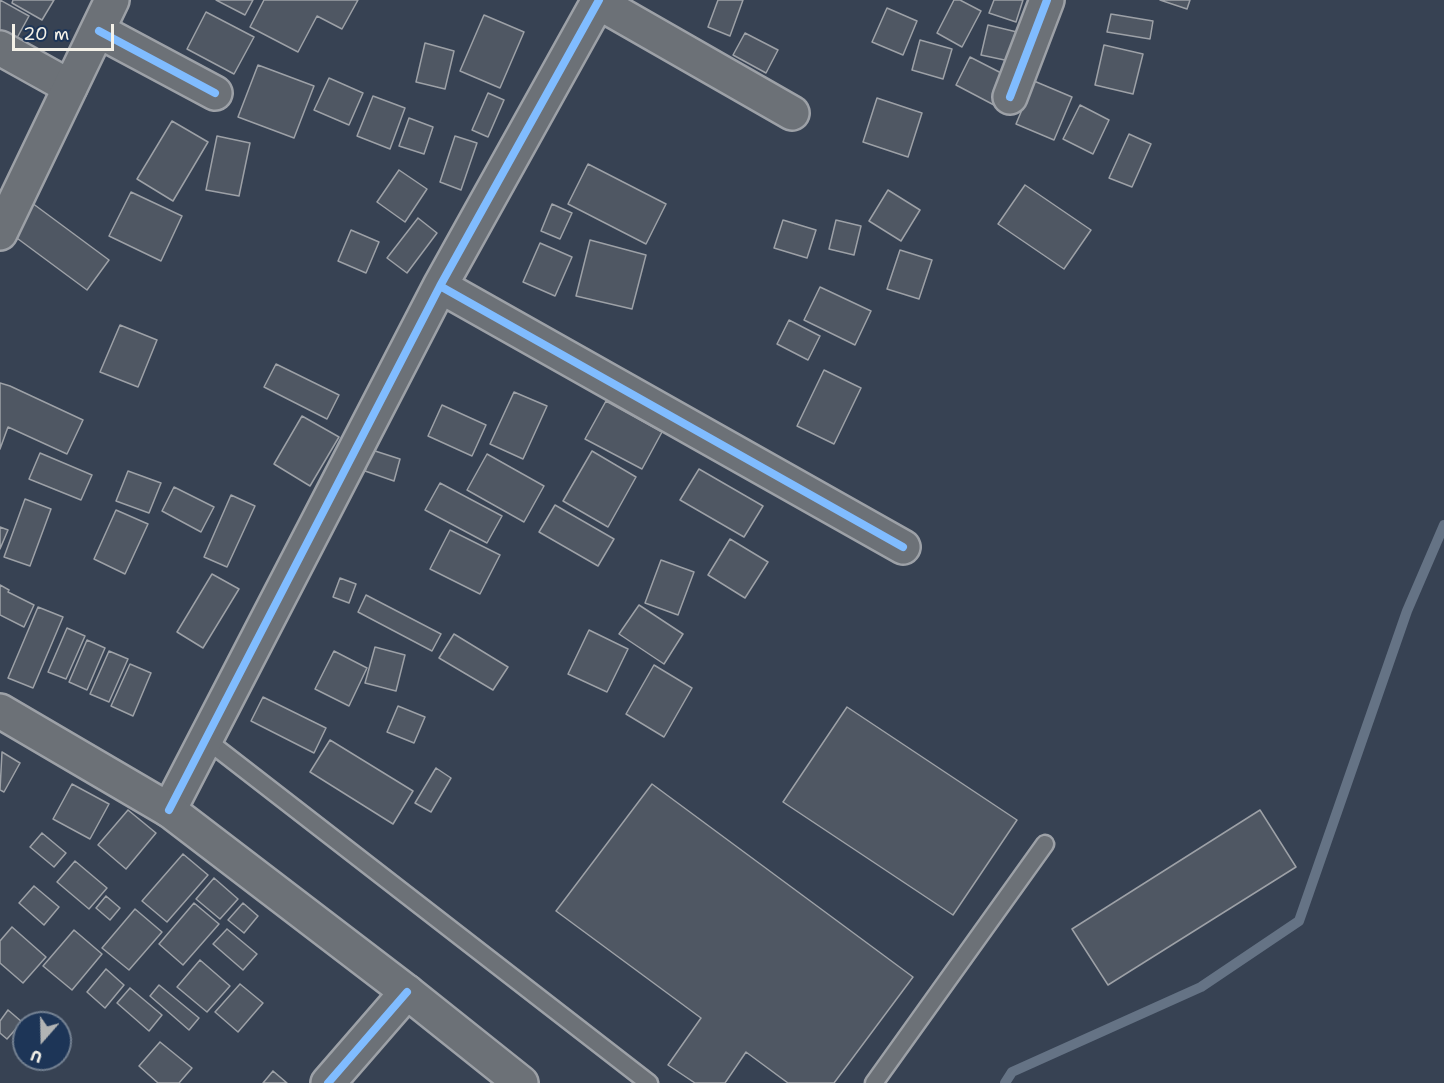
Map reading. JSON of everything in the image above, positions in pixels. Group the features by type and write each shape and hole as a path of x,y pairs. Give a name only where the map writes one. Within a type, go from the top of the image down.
{"street":[{"path":"0,233 112,0"},
{"path":"1010,97 1047,0"},
{"path":"169,810 204,738 440,286 598,1 792,113"},
{"path":"99,31 215,93"},
{"path":"0,48 70,87"},
{"path":"440,286 903,547"},
{"path":"0,711 169,810 407,992 521,1083"},
{"path":"328,1083 407,992"}],"lane":[{"path":"204,738 649,1083"},
{"path":"874,1083 1045,844"}],"building":[{"path":"0,0 29,16 12,47 0,40"},
{"path":"13,0 54,0 42,20 12,3"},
{"path":"216,0 253,0 245,15"},
{"path":"264,0 358,0 342,29 317,16 298,52 250,27"},
{"path":"718,0 743,0 730,36 708,27"},
{"path":"954,0 960,0 981,11 962,47 937,33"},
{"path":"994,0 1023,0 1016,22 989,13"},
{"path":"1160,0 1190,0 1187,9"},
{"path":"887,8 917,21 903,55 872,42"},
{"path":"206,12 254,37 234,74 187,49"},
{"path":"1111,14 1153,21 1150,39 1107,32"},
{"path":"484,15 524,32 500,88 460,71"},
{"path":"988,25 1021,33 1014,62 981,55"},
{"path":"745,33 778,50 766,73 733,55"},
{"path":"920,40 952,49 943,79 912,70"},
{"path":"425,43 454,51 445,89 416,82"},
{"path":"1104,45 1143,54 1133,94 1095,85"},
{"path":"970,57 1009,77 994,105 956,85"},
{"path":"258,65 314,86 294,138 238,117"},
{"path":"329,78 363,93 349,125 314,110"},
{"path":"1034,81 1072,97 1054,140 1016,124"},
{"path":"488,93 504,100 488,137 472,130"},
{"path":"373,96 405,108 390,149 357,136"},
{"path":"877,98 922,113 908,157 863,142"},
{"path":"1080,105 1109,120 1093,154 1063,139"},
{"path":"409,118 433,127 424,154 399,146"},
{"path":"172,121 208,142 173,201 137,179"},
{"path":"1129,134 1151,144 1132,187 1109,178"},
{"path":"217,136 250,143 239,196 206,190"},
{"path":"455,136 477,143 461,190 440,182"},
{"path":"588,164 666,204 646,244 568,204"},
{"path":"399,170 427,189 405,222 377,202"},
{"path":"1025,185 1091,230 1064,269 998,224"},
{"path":"888,190 920,210 901,241 869,221"},
{"path":"131,192 182,216 161,261 109,236"},
{"path":"28,200 109,260 87,290 6,230"},
{"path":"552,204 572,213 560,239 541,231"},
{"path":"418,218 437,233 407,273 387,258"},
{"path":"783,220 816,230 807,258 774,248"},
{"path":"836,220 861,226 854,255 829,249"},
{"path":"351,230 379,242 366,273 338,261"},
{"path":"590,240 646,255 632,309 576,296"},
{"path":"540,243 572,257 555,296 523,282"},
{"path":"900,250 932,260 919,299 887,289"},
{"path":"820,287 871,311 855,345 804,320"},
{"path":"789,320 820,336 808,360 777,344"},
{"path":"120,325 157,340 138,387 100,372"},
{"path":"276,364 339,395 327,419 264,387"},
{"path":"824,370 861,388 834,444 797,426"},
{"path":"0,383 83,420 67,454 8,427 0,449"},
{"path":"514,392 547,406 523,459 490,444"},
{"path":"606,401 662,432 642,469 585,439"},
{"path":"442,405 486,425 472,456 428,436"},
{"path":"302,416 339,437 310,486 274,464"},
{"path":"372,450 400,459 394,481 365,471"},
{"path":"592,451 636,477 608,527 563,501"},
{"path":"40,453 92,475 81,500 29,479"},
{"path":"487,454 544,486 524,522 467,490"},
{"path":"699,469 763,506 744,537 680,500"},
{"path":"128,471 161,483 149,513 116,501"},
{"path":"440,483 502,516 487,543 425,510"},
{"path":"174,487 214,507 201,532 162,511"},
{"path":"231,495 255,506 227,567 204,557"},
{"path":"25,499 51,509 30,566 4,557"},
{"path":"555,505 614,539 598,566 539,532"},
{"path":"116,510 148,524 125,574 94,559"},
{"path":"0,527 8,530 0,549"},
{"path":"450,530 500,555 480,594 430,569"},
{"path":"730,539 768,562 745,598 708,575"},
{"path":"661,560 694,572 678,615 645,603"},
{"path":"212,574 239,589 203,648 177,632"},
{"path":"340,578 356,584 349,603 333,597"},
{"path":"0,585 9,590 8,592 34,605 24,627 0,615"},
{"path":"366,595 441,634 432,651 358,612"},
{"path":"639,605 683,634 664,664 619,634"},
{"path":"38,607 63,617 33,688 8,678"},
{"path":"67,628 85,636 66,679 48,672"},
{"path":"589,630 628,649 607,692 568,674"},
{"path":"454,634 508,667 493,690 439,658"},
{"path":"87,640 105,648 87,690 69,682"},
{"path":"375,647 405,655 396,691 365,683"},
{"path":"109,651 128,659 109,702 90,694"},
{"path":"334,651 367,668 349,706 315,689"},
{"path":"130,664 151,673 133,716 111,706"},
{"path":"654,665 692,688 664,737 626,714"},
{"path":"263,697 326,728 314,753 251,721"},
{"path":"398,706 425,717 414,743 387,732"},
{"path":"847,707 1017,820 953,915 783,802"},
{"path":"330,740 413,791 393,824 310,772"},
{"path":"2,752 20,763 4,792 0,790"},
{"path":"436,768 451,778 431,812 415,803"},
{"path":"72,784 109,804 90,839 53,819"},
{"path":"652,784 913,977 834,1083 788,1083 746,1052 725,1083 695,1083 668,1065 701,1018 556,911"},
{"path":"128,810 156,833 126,869 98,845"},
{"path":"1260,810 1296,867 1108,985 1072,929"},
{"path":"42,833 66,853 54,867 30,847"},
{"path":"183,854 208,875 167,922 142,901"},
{"path":"75,861 107,888 89,909 57,882"},
{"path":"214,878 238,899 220,919 196,899"},
{"path":"34,886 59,907 44,925 19,903"},
{"path":"106,896 120,908 110,920 96,908"},
{"path":"194,903 219,924 183,965 159,944"},
{"path":"243,903 258,916 244,933 228,920"},
{"path":"135,909 162,932 129,970 102,948"},
{"path":"12,927 46,957 23,983 0,963 0,941"},
{"path":"227,929 257,954 243,970 213,944"},
{"path":"74,930 102,954 72,990 43,966"},
{"path":"200,960 230,986 207,1012 177,987"},
{"path":"106,969 124,985 105,1008 87,992"},
{"path":"240,984 263,1003 238,1032 215,1012"},
{"path":"159,985 199,1018 189,1030 150,996"},
{"path":"130,988 162,1015 149,1031 117,1003"},
{"path":"8,1010 12,1013 12,1033 7,1039 0,1033 0,1021"},
{"path":"160,1042 192,1068 179,1083 158,1083 139,1066"},
{"path":"273,1071 287,1083 263,1083"}],"waterway":[{"path":"1005,1083 1012,1072 1201,987 1299,921 1407,611 1444,525"}],"cycle path":[{"path":"169,810 440,286 599,0"},
{"path":"1010,97 1047,0"},
{"path":"99,31 215,93"},
{"path":"440,286 903,547"},
{"path":"328,1083 407,992"}]}
